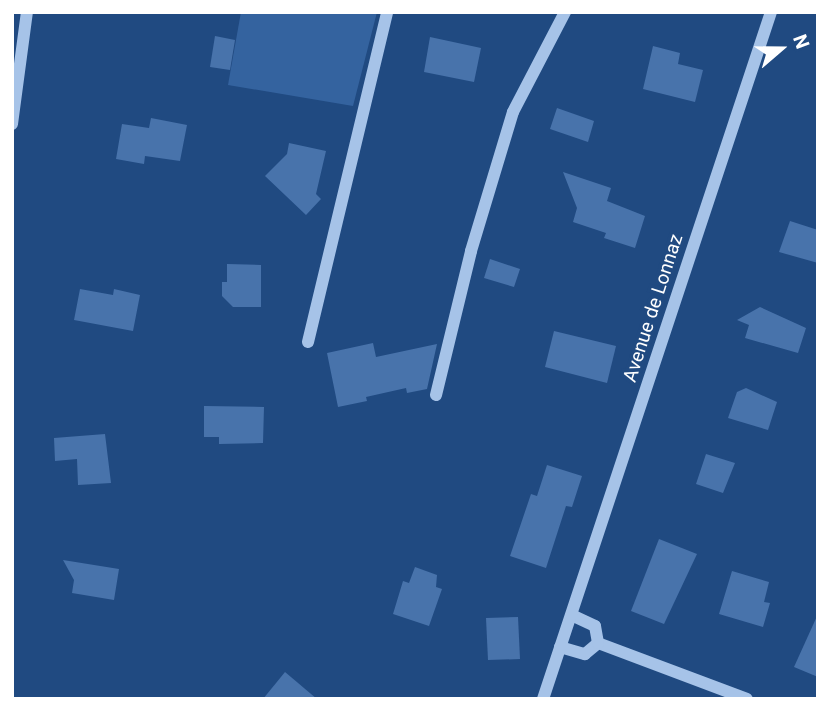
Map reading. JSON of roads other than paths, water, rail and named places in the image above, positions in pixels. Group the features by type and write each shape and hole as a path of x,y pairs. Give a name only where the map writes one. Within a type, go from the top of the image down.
{"street":[{"path":"12,124 27,12"},
{"path":"309,342 387,12"},
{"path":"436,395 471,251 513,112 565,12"},
{"name":"Avenue de Lonnaz","path":"544,699 771,12"},
{"path":"571,615 595,626 598,643"},
{"path":"561,648 585,654 598,643"},
{"path":"598,643 747,699"}]}
